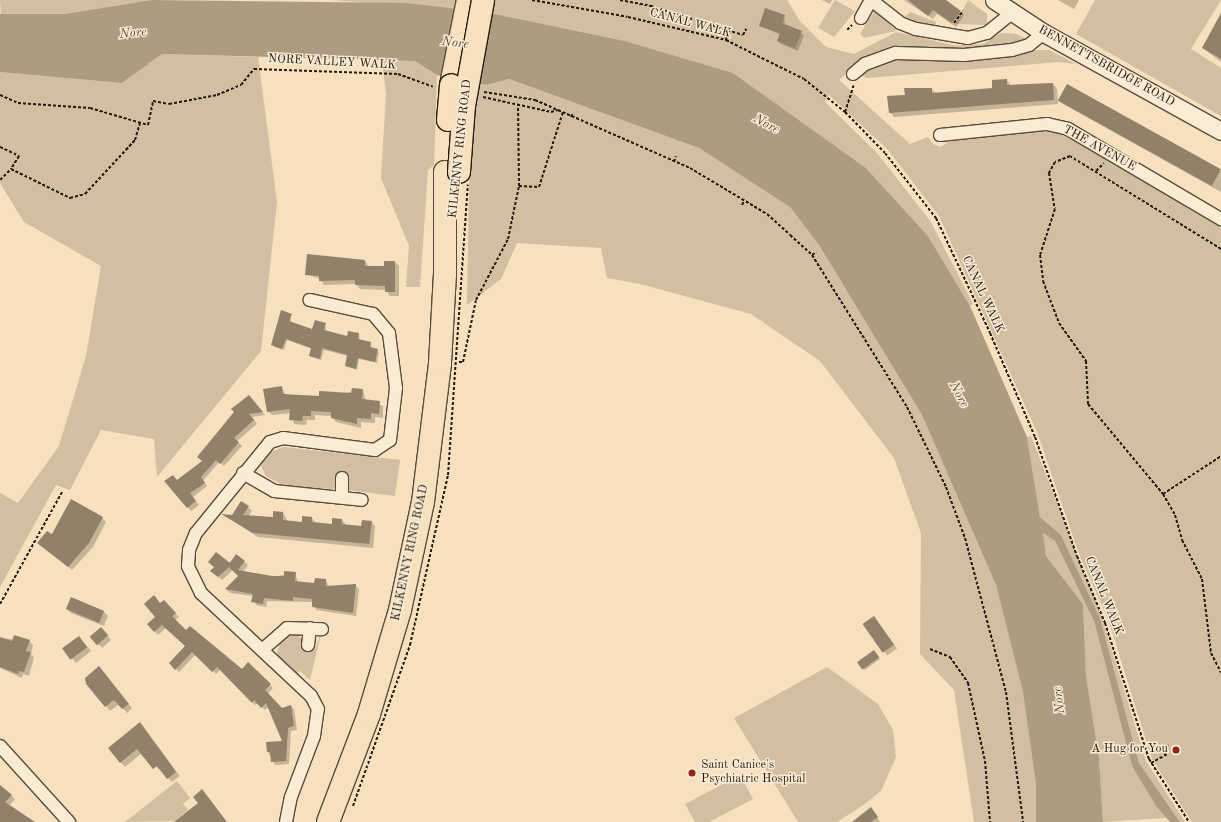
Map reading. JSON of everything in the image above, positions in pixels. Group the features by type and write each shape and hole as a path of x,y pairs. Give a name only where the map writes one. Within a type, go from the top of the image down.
{"highway":[{"name":"KILKENNY RING ROAD","path":"457,176 451,85 468,0"},
{"name":"KILKENNY RING ROAD","path":"328,822 369,714 400,610 417,533 432,441 445,274 464,106 483,0"}],"main road":[{"name":"BENNETTSBRIDGE ROAD","path":"994,0 1044,33 1221,131"}],"street":[{"path":"861,18 871,0 900,23 916,29 968,38 987,33 1012,13"},
{"path":"853,74 865,64 896,53 964,55 1012,50 1029,45 1044,33"},
{"name":"THE AVENUE","path":"940,135 1047,124 1068,129 1221,219"},
{"path":"286,822 291,797 314,736 318,709 311,696 201,593 188,566 189,550 196,533 243,473 275,439 375,450 390,440 396,388 389,333 373,314 310,300"},
{"path":"243,473 274,491 342,496 362,500"},
{"path":"342,478 342,496"},
{"path":"262,650 287,628 316,628 308,645"},
{"path":"0,746 69,822"}],"path":[{"name":"CANAL WALK","path":"532,0 628,17 726,40 804,79 845,112 885,153 943,232 1035,436 1077,556 1105,623 1151,763 1189,822"},
{"path":"620,0 728,28 743,35 746,29"},
{"path":"953,25 963,11"},
{"path":"726,40 728,28"},
{"name":"NORE VALLEY WALK","path":"140,123 148,125 153,101 169,104 209,97 241,85 254,69 398,74 433,86 434,91"},
{"path":"480,92 524,96 560,110 571,117 674,162 767,214 812,255 907,407 964,533 1006,692 1023,822"},
{"path":"0,94 18,103 90,108 140,123 135,140 85,194 70,198 11,169"},
{"path":"477,96 551,112 560,110"},
{"path":"845,112 853,98"},
{"path":"457,176 459,362 463,362 476,300 508,240 520,177 518,104"},
{"path":"519,186 538,187 563,112"},
{"path":"571,117 573,112"},
{"path":"0,147 19,156 11,169 0,180"},
{"path":"674,162 676,156"},
{"path":"1221,248 1070,156 1055,162 1049,173 1056,209 1040,255 1043,281 1059,323 1086,361 1088,404 1163,494 1202,579 1211,653 1221,673"},
{"path":"742,205 744,201"},
{"path":"812,255 816,252"},
{"path":"1163,494 1221,456"},
{"path":"0,604 62,492"},
{"path":"930,649 950,657 968,683 985,761 990,822"},
{"path":"1151,763 1166,754 1168,744"}],"shaded area":[{"path":"0,0 151,0 65,14 1,14"},
{"path":"330,0 456,0 454,9"},
{"path":"493,0 787,0 800,21 826,47 854,54 896,32 957,46 983,44 1001,33 1016,34 1031,41 1012,48 861,61 839,80 910,144 928,137 933,144 941,147 953,139 1050,130 1069,136 1221,225 1221,822 1192,822 1152,759 1109,622 1079,554 1037,432 939,216 888,150 829,95 825,102 877,153 931,222 973,304 970,306 928,236 866,168 733,73 625,41 490,13"},
{"path":"835,0 855,11 834,37 818,28"},
{"path":"968,0 987,14 987,25 955,24"},
{"path":"1095,0 1221,0 1191,49 1221,68 1221,116 1076,34"},
{"path":"874,12 879,12 896,31 864,38 860,34"},
{"path":"910,12 936,22 936,25 909,22 904,18"},
{"path":"1049,50 1076,64 1059,62 867,78 860,75 866,66 886,59 964,60"},
{"path":"162,54 258,57 277,202 261,351 157,477 154,439 101,430 70,490 56,485 0,587 0,493 18,503 59,446 86,356 101,266 24,222 0,183 0,72 122,83"},
{"path":"382,60 415,61 437,75 434,165 428,170 420,287 406,287 409,246 381,178 386,94"},
{"path":"509,79 699,148 790,207 819,245 922,415 996,585 1023,692 1036,785 1036,822 974,822 954,690 920,654 921,533 894,458 820,361 751,314 640,284 607,278 601,248 517,243 501,279 467,305 470,132 476,82 487,85"},
{"path":"1031,436 1102,618 1146,761 1185,822 1180,822 1139,763 1100,618 1061,535 1040,517 1027,437"},
{"path":"284,447 400,460 395,496 347,490 348,473 338,472 336,489 287,487 266,476 261,466 266,454"},
{"path":"1043,533 1055,541 1094,621 1132,766 1166,818 1103,822 1099,758 1086,676 1083,604 1046,556"},
{"path":"290,632 303,639 302,649 314,650 321,634 310,680 300,671 295,675 276,655 281,641"},
{"path":"827,667 878,704 893,730 896,757 881,791 862,806 837,822 798,822 734,718"},
{"path":"740,775 753,799 709,822 695,822 685,804"},
{"path":"177,781 190,798 183,804 188,810 175,821 125,822"}],"water":[{"name":"Nore","path":"151,0 407,3 490,13 625,41 733,73 866,168 928,236 970,306 1027,437 1040,517 1061,535 1100,618 1139,763 1180,822 1170,822 1156,806 1132,766 1094,621 1055,541 1043,533 1046,556 1083,604 1086,676 1099,758 1103,822 1036,822 1036,785 1023,692 996,585 922,415 819,245 790,207 699,148 509,79 487,85 437,75 415,61 162,54 122,83 0,72 0,14 65,14"}],"building":[{"path":"908,0 946,0 961,11 952,23 933,10 928,16"},
{"path":"765,8 785,15 782,23 802,31 795,48 777,41 780,33 759,26"},
{"path":"1221,13 1221,59 1202,48"},
{"path":"1007,79 1007,85 1053,83 1054,100 889,113 887,96 905,95 904,88 932,88 932,93 992,88 992,80"},
{"path":"1067,84 1221,169 1212,186 1058,101"},
{"path":"307,254 365,260 365,266 384,266 384,261 395,261 395,292 385,292 385,286 355,285 355,280 319,281 319,276 305,275"},
{"path":"281,310 292,314 289,321 312,329 315,320 326,323 324,330 347,336 348,331 359,333 358,339 371,342 370,347 378,349 375,362 358,358 356,369 345,366 347,355 344,354 322,348 320,359 309,356 311,348 286,339 282,349 271,345"},
{"path":"282,386 283,394 319,396 319,391 351,393 352,388 363,389 362,399 380,401 379,414 371,413 371,419 357,418 357,424 331,418 331,412 311,411 311,416 303,416 302,421 289,420 290,409 267,412 263,389"},
{"path":"249,395 263,412 249,414 254,420 234,438 239,442 220,464 216,460 201,477 205,483 190,493 196,501 187,508 164,481 173,475 177,480 202,461 197,457 234,412 231,409"},
{"path":"71,499 103,517 89,543 68,567 37,543 47,531 52,534"},
{"path":"241,501 249,506 243,515 273,517 273,511 283,512 283,520 302,522 302,516 312,517 312,522 332,524 332,518 342,519 342,524 361,526 362,520 372,521 369,544 253,533 221,514 232,515"},
{"path":"216,552 230,563 236,554 245,561 238,570 272,576 284,576 284,571 296,572 295,581 314,583 315,578 326,579 326,586 356,584 353,613 312,607 312,599 293,597 293,601 264,598 263,604 251,602 253,594 225,589 238,576 229,567 218,577 210,571 214,567 208,562"},
{"path":"154,595 160,603 164,600 176,613 172,616 186,630 190,626 242,669 248,662 271,684 265,690 282,708 291,705 294,726 288,728 286,761 271,762 270,752 267,752 266,742 282,741 266,703 261,708 254,700 252,703 217,667 212,672 192,652 175,670 169,663 185,646 162,625 154,632 147,624 155,617 144,604"},
{"path":"71,597 104,611 99,623 66,609"},
{"path":"874,616 894,645 883,653 863,624"},
{"path":"101,627 108,635 97,645 90,637"},
{"path":"14,635 30,640 26,651 31,652 24,672 19,671 18,674 0,667 0,637 12,641"},
{"path":"79,636 87,647 70,660 62,648"},
{"path":"874,650 879,657 862,670 857,662"},
{"path":"99,666 129,704 122,709 114,700 105,707 86,684 85,678"},
{"path":"140,722 176,772 167,779 157,766 153,769 137,749 120,763 108,748"},
{"path":"0,785 12,795 5,802 35,822 0,822"},
{"path":"202,789 227,822 174,822 198,803 193,797"},
{"path":"871,807 878,817 871,822 852,822"}],"place":[{"name":"A Hug for You","path":"1176,750"},
{"name":"Saint Canice's Psychiatric Hospital","path":"692,773"}]}
